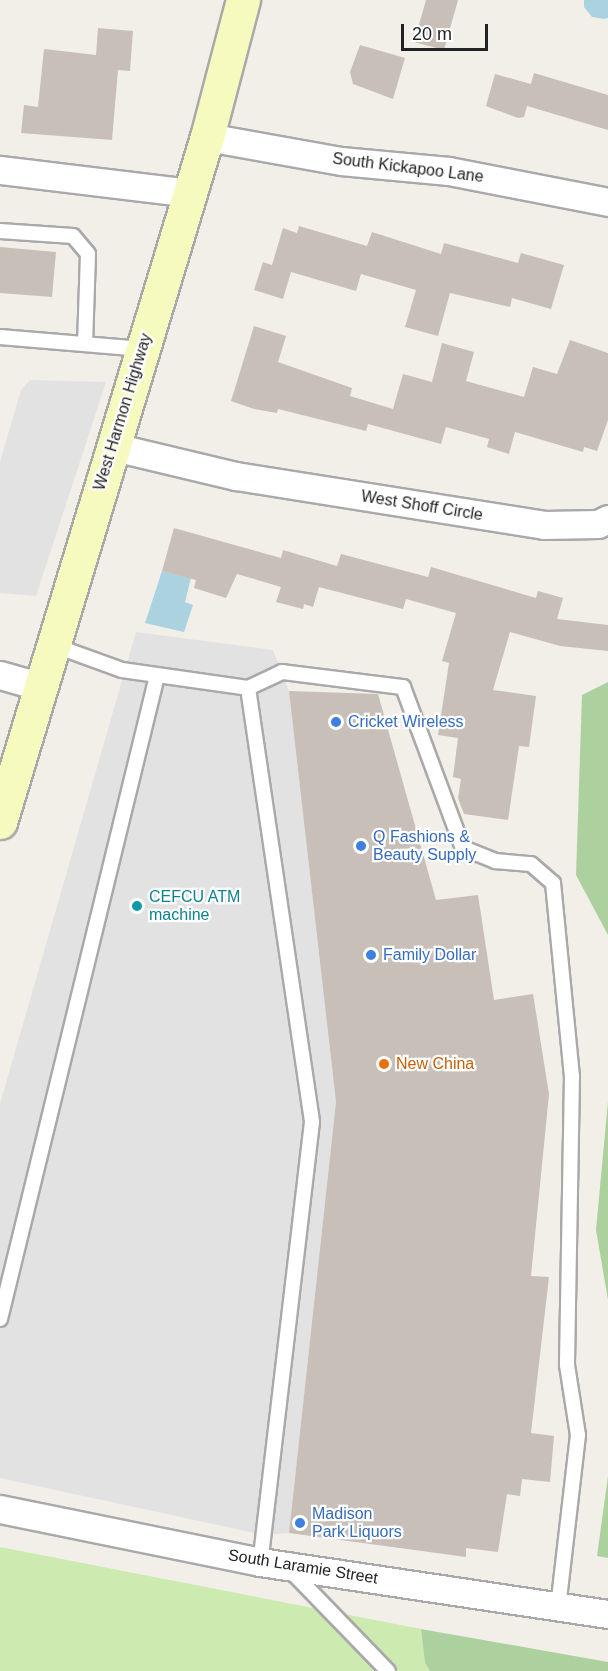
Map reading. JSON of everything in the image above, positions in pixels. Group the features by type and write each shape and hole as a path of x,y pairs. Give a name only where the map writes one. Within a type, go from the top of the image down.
{"main road":[{"name":"West Harmon Highway","path":"0,822 51,644 114,447 207,137 243,0"}],"street":[{"name":"South Kickapoo Lane","path":"207,137 341,161 449,171 608,202"},
{"path":"0,170 189,193"},
{"name":"West Shoff Circle","path":"114,447 236,476 544,525 598,524 608,519"},
{"path":"0,675 39,686"},
{"name":"South Laramie Street","path":"0,1509 260,1562 608,1614"}],"lane":[{"path":"0,231 73,236 88,254 85,344"},
{"path":"0,337 142,349"},
{"path":"51,644 122,670 249,688 282,672 403,687 463,848 495,861 531,864 553,882 572,1076 567,1365 578,1435 558,1607"},
{"path":"0,1319 157,676"},
{"path":"249,688 312,1122 260,1562"},
{"path":"287,1566 388,1671"}],"green space":[{"path":"608,682 608,935 576,875 582,695"},
{"path":"608,1101 608,1300 596,1230"},
{"path":"608,1476 608,1558 597,1556"},
{"path":"0,1547 421,1629 425,1663 430,1671 0,1671"},
{"path":"421,1629 608,1662 608,1671 430,1671 425,1663"}],"shaded area":[{"path":"30,380 106,382 36,596 0,593 0,462 21,390"},
{"path":"136,632 273,650 289,691 336,1102 289,1533 264,1535 0,1478 0,1104"}],"water":[{"path":"584,0 608,0 608,18 592,17 584,7"},
{"path":"162,571 191,578 185,602 193,605 184,632 145,623"}],"building":[{"path":"426,0 458,0 444,50 414,42"},
{"path":"98,28 133,31 130,71 118,70 112,140 21,133 24,105 38,107 44,49 96,55"},
{"path":"360,45 405,58 393,99 353,84 350,72"},
{"path":"534,73 608,95 608,130 527,106 524,117 518,118 486,106 495,74 531,84"},
{"path":"299,226 367,246 372,232 441,254 444,243 518,263 521,253 564,265 551,309 512,298 510,307 450,293 438,336 405,327 416,290 361,274 356,291 291,272 283,299 254,290 263,262 272,265 283,228 297,233"},
{"path":"0,247 56,252 52,297 0,293"},
{"path":"254,326 286,336 278,362 352,388 350,396 393,409 403,374 432,382 442,343 474,352 466,381 524,397 533,367 557,374 570,340 608,353 608,420 597,451 584,447 583,452 515,432 509,454 487,447 489,439 446,427 441,444 368,424 366,431 278,409 277,413 254,409 231,401"},
{"path":"174,528 281,558 283,550 337,566 341,554 428,577 431,567 536,598 538,591 563,598 557,619 608,625 608,651 560,646 510,632 493,690 536,696 529,747 519,746 508,820 464,814 458,798 461,779 453,777 458,738 438,735 449,663 442,661 456,613 406,599 403,609 319,587 313,607 304,604 303,609 276,602 281,587 237,574 226,598 194,588 196,580 162,571"},
{"path":"289,691 378,694 436,900 478,895 494,1000 533,994 549,1094 531,1276 549,1277 531,1433 554,1436 550,1482 522,1479 520,1496 507,1494 498,1552 466,1548 466,1557 289,1533 336,1102"}],"place":[{"name":"Cricket Wireless","path":"336,722"},
{"name":"Q Fashions & Beauty Supply","path":"361,846"},
{"name":"CEFCU ATM machine","path":"137,906"},
{"name":"Family Dollar","path":"371,955"},
{"name":"New China","path":"384,1064"},
{"name":"Madison Park Liquors","path":"300,1523"}]}
